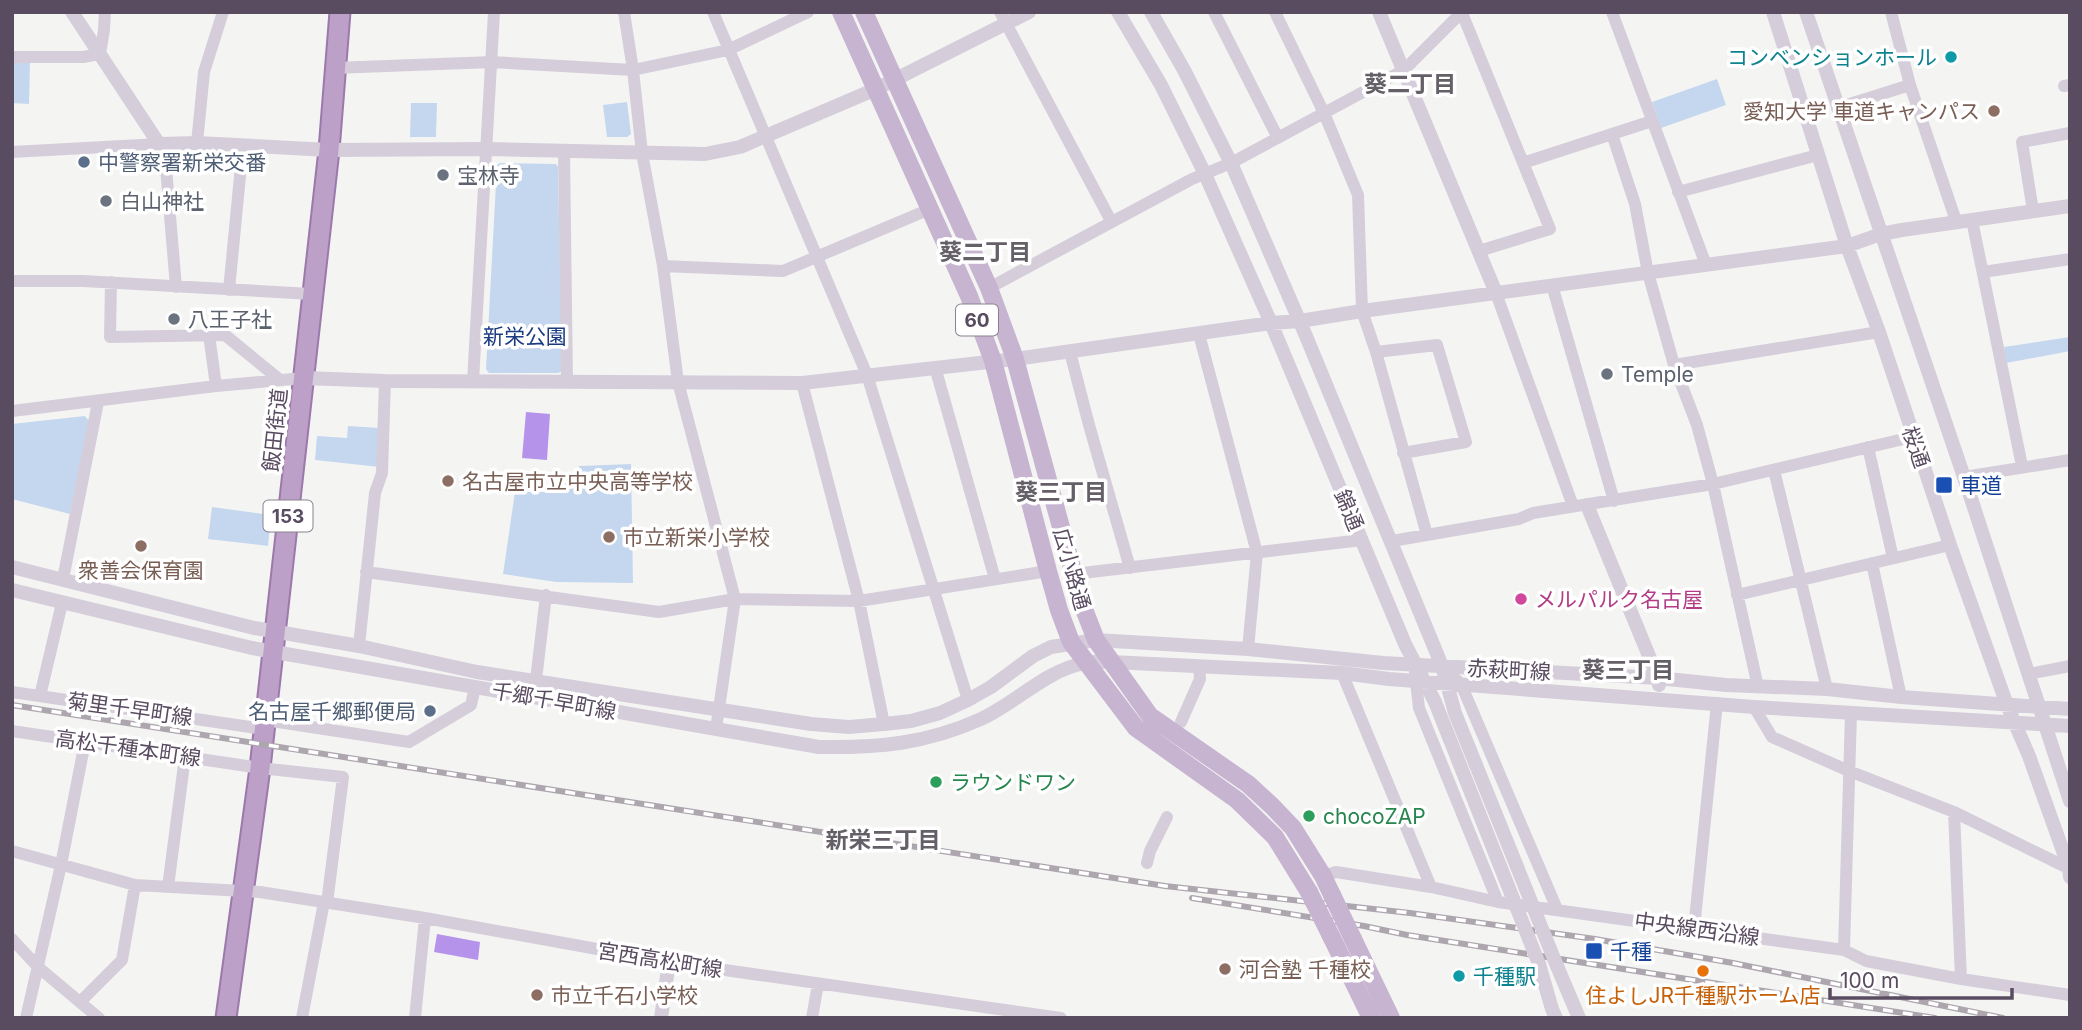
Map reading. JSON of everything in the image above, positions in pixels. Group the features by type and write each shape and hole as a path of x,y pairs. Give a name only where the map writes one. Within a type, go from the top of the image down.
{"highway":[{"name":"飯田街道","path":"226,1018 252,892 252,767 273,642 328,150 340,12"}],"main road":[{"name":"広小路通","path":"841,12 968,296 993,361 1048,571 1071,642 1136,729 1237,800 1275,837 1309,892 1371,1018"},
{"name":"広小路通","path":"864,12 989,288 1015,359 1074,575 1096,640 1150,716 1248,784 1293,828 1323,876 1391,1018"}],"street":[{"path":"72,12 162,144 176,287"},
{"path":"100,54 105,12"},
{"path":"197,143 204,72 223,12"},
{"path":"473,381 494,12"},
{"path":"624,12 642,153 663,266 678,382 734,599 716,729"},
{"path":"713,12 867,374 968,700"},
{"path":"334,68 492,62 633,70 728,50 808,12"},
{"path":"12,152 197,143 328,150 486,149 705,154 740,147 895,81 1003,18 1028,12"},
{"name":"錦通","path":"1118,12 1161,85 1204,172 1271,323 1415,665 1419,681 1435,702 1469,768 1579,1018"},
{"name":"錦通","path":"1151,12 1231,163 1300,321 1442,666 1454,683 1455,713 1469,768 1556,1018"},
{"path":"1214,12 1278,138"},
{"path":"1275,12 1324,113 1357,195 1362,311 1427,535"},
{"path":"1379,12 1479,251 1580,506 1658,678 1659,699"},
{"path":"989,288 1204,172 1231,163 1404,70 1462,12 1549,229 1479,251"},
{"path":"1612,12 1706,265"},
{"name":"桜通","path":"1773,12 1847,246 1879,332 1912,437 2069,872"},
{"name":"桜通","path":"1806,12 1964,477 2070,801"},
{"path":"1891,12 1910,85 1956,221"},
{"path":"1003,18 1111,221"},
{"path":"12,57 83,57 100,54"},
{"path":"1837,108 1910,85"},
{"path":"1522,163 1652,121"},
{"path":"2034,211 2022,142 2070,133"},
{"path":"1612,134 1636,204 1648,273 1674,365 1697,425 1713,484 1758,687"},
{"path":"229,290 243,145"},
{"path":"564,151 567,382"},
{"path":"1678,192 1818,155"},
{"path":"12,411 303,378 385,381 803,383 1070,352 1847,246 1881,234 2070,206"},
{"path":"663,266 783,271 930,209"},
{"path":"1972,220 2022,466"},
{"path":"1983,272 2070,259"},
{"path":"12,281 111,282 312,294"},
{"path":"111,282 110,337 225,335 280,380"},
{"path":"1552,285 1614,501"},
{"path":"1674,365 1879,332"},
{"path":"1199,334 1257,552 1248,649"},
{"path":"209,335 216,386"},
{"path":"1376,352 1437,345 1466,442 1403,453"},
{"path":"1070,352 1130,568"},
{"path":"935,367 995,579"},
{"path":"359,646 375,493 382,473 385,381"},
{"path":"803,383 859,601 884,724"},
{"path":"63,579 98,402"},
{"path":"1392,541 1519,519 1533,513 1713,484 1912,437"},
{"path":"1868,447 1893,558"},
{"path":"1964,477 2070,460"},
{"path":"1774,470 1827,690"},
{"path":"1074,575 1362,540"},
{"path":"1737,595 1950,545"},
{"path":"1872,563 1901,697"},
{"name":"千郷千早町線","path":"12,567 63,579 273,642 359,646 477,672 811,724 849,727 911,721 940,713 991,687 1033,656 1051,647 1096,640"},
{"path":"366,572 659,612 734,599 859,601 1048,571"},
{"name":"千郷千早町線","path":"12,590 62,603 273,642 475,687 819,747 898,744 937,735 981,719 1009,704 1045,678 1085,663 1111,662"},
{"path":"536,680 546,595"},
{"path":"40,696 62,603"},
{"name":"赤萩町線","path":"1096,640 1248,649 1415,665 1658,678 2070,709"},
{"name":"赤萩町線","path":"1111,662 1342,673 1754,707 2070,726"},
{"path":"1181,722 1200,678 1199,666"},
{"path":"2028,674 2070,666"},
{"path":"1342,673 1431,887"},
{"path":"1419,681 1419,708 1498,902"},
{"path":"1454,683 1557,909"},
{"name":"菊里千早町線","path":"12,692 409,742 471,705 475,687"},
{"path":"1694,929 1717,703"},
{"path":"1754,707 1772,737 1954,812 2069,872"},
{"path":"1844,950 1851,713"},
{"name":"高松千種本町線","path":"12,731 252,767 343,777 325,903"},
{"path":"26,1018 61,865 85,742"},
{"path":"168,887 185,757"},
{"path":"1954,812 1961,979"},
{"path":"1147,863 1167,817"},
{"name":"宮西高松町線","path":"12,851 135,885 252,892 425,918 669,962 978,1012 1061,1018"},
{"name":"中央線西沿線","path":"1323,876 1336,872 1431,887 1498,902 1844,950 1866,961 1961,979 2070,995"},
{"path":"79,1002 122,960 135,885"},
{"path":"302,1018 325,903"},
{"path":"415,1018 425,918"},
{"path":"12,939 38,967 99,1018"},
{"path":"661,1018 669,962"},
{"path":"813,1018 818,984"}],"green space":[{"path":"12,63 30,63 29,104 12,103"},
{"path":"1717,79 1726,105 1661,128 1652,102"},
{"path":"627,102 631,134 627,137 607,137 603,105"},
{"path":"411,103 437,103 436,137 410,137"},
{"name":"新栄公園","path":"556,164 558,167 562,371 558,373 489,373 486,369 497,165"},
{"path":"2070,337 2070,351 2006,363 2004,347"},
{"path":"85,416 89,421 70,514 12,499 12,424"},
{"path":"348,426 380,428 380,467 315,460 317,436 347,438"},
{"path":"631,464 633,583 556,582 503,574 515,492 557,492 557,483 579,483 579,466"},
{"path":"212,507 271,515 268,546 208,539"}],"shaded area":[{"path":"526,412 550,414 547,460 522,458"},
{"path":"437,934 480,942 478,960 434,952"}],"railway":[{"path":"12,705 1165,886 1410,913 1595,939 1733,963 2003,1018"},
{"path":"1192,898 1407,935 1935,1018"}],"place":[{"name":"コンベンションホール","path":"1951,57"},
{"name":"愛知大学 車道キャンパス","path":"1994,111"},
{"name":"中警察署新栄交番","path":"84,162"},
{"name":"宝林寺","path":"443,175"},
{"name":"白山神社","path":"106,201"},
{"name":"八王子社","path":"174,319"},
{"name":"Temple","path":"1607,374"},
{"name":"名古屋市立中央高等学校","path":"448,481"},
{"name":"車道","path":"1944,485"},
{"name":"市立新栄小学校","path":"609,537"},
{"name":"衆善会保育園","path":"141,546"},
{"name":"メルパルク名古屋","path":"1521,599"},
{"name":"名古屋千郷郵便局","path":"430,711"},
{"name":"ラウンドワン","path":"936,782"},
{"name":"chocoZAP","path":"1309,816"},
{"name":"千種","path":"1594,951"},
{"name":"河合塾 千種校","path":"1225,969"},
{"name":"住よしJR千種駅ホーム店","path":"1703,971"},
{"name":"千種駅","path":"1459,976"},
{"name":"市立千石小学校","path":"537,995"}],"district":[{"name":"葵二丁目","path":"1410,84"},
{"name":"葵二丁目","path":"985,252"},
{"name":"葵三丁目","path":"1061,492"},
{"name":"葵三丁目","path":"1628,670"},
{"name":"新栄三丁目","path":"883,840"}]}
